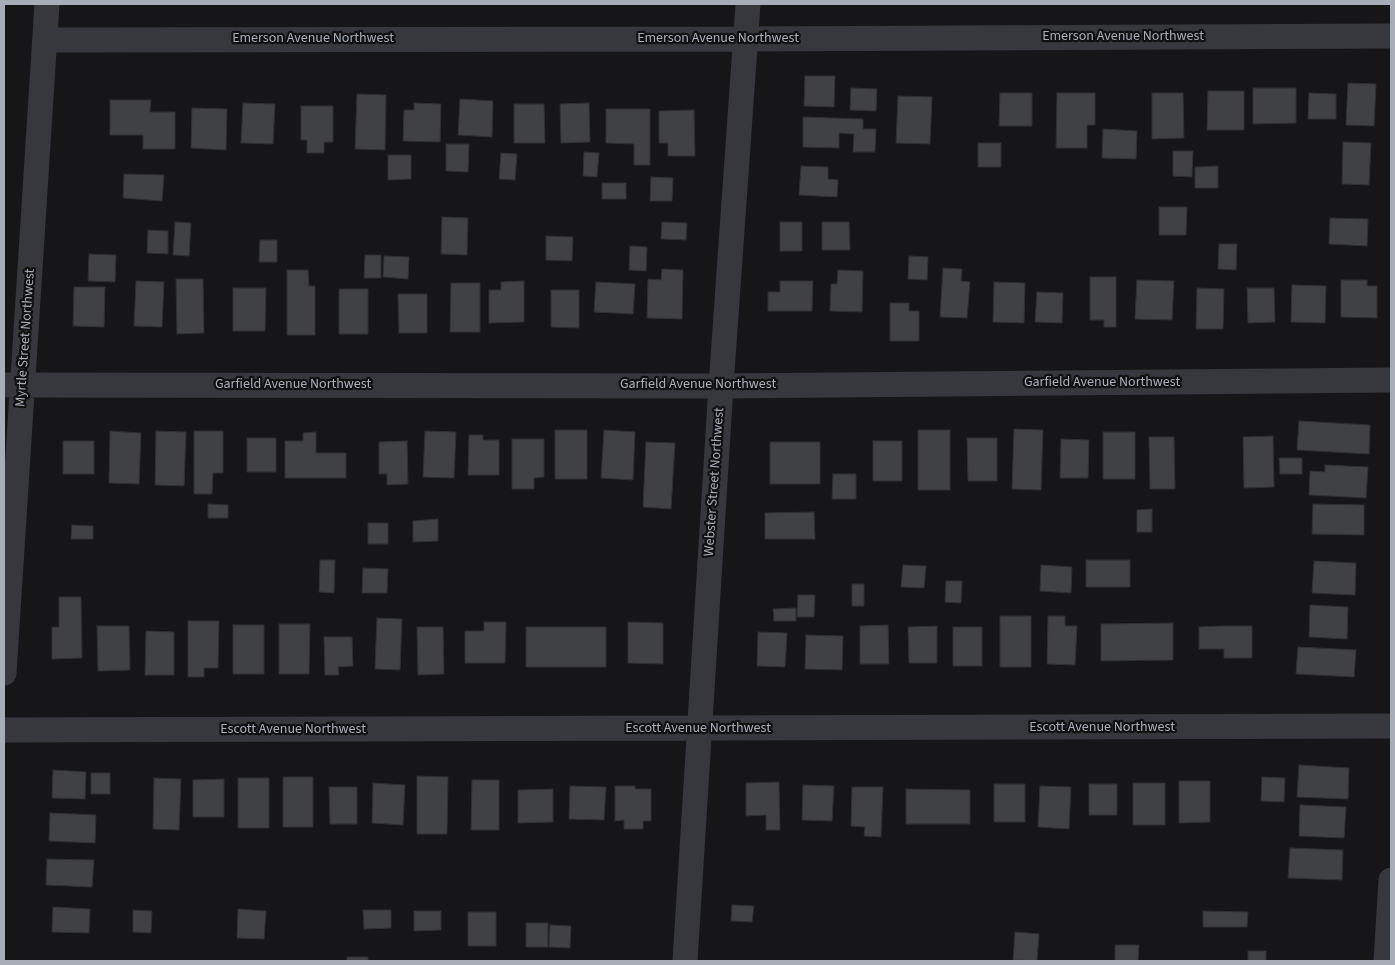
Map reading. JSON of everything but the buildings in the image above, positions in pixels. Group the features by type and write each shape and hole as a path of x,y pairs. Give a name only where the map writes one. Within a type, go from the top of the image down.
{"street":[{"name":"Myrtle Street Northwest","path":"4,673 13,385 47,4"},
{"name":"Webster Street Northwest","path":"684,961 698,729 748,4"},
{"name":"Emerson Avenue Northwest","path":"45,40 1391,36"},
{"name":"Garfield Avenue Northwest","path":"13,385 721,386 1391,380"},
{"name":"Escott Avenue Northwest","path":"4,730 1391,726"},
{"path":"1386,961 1391,880"}]}
